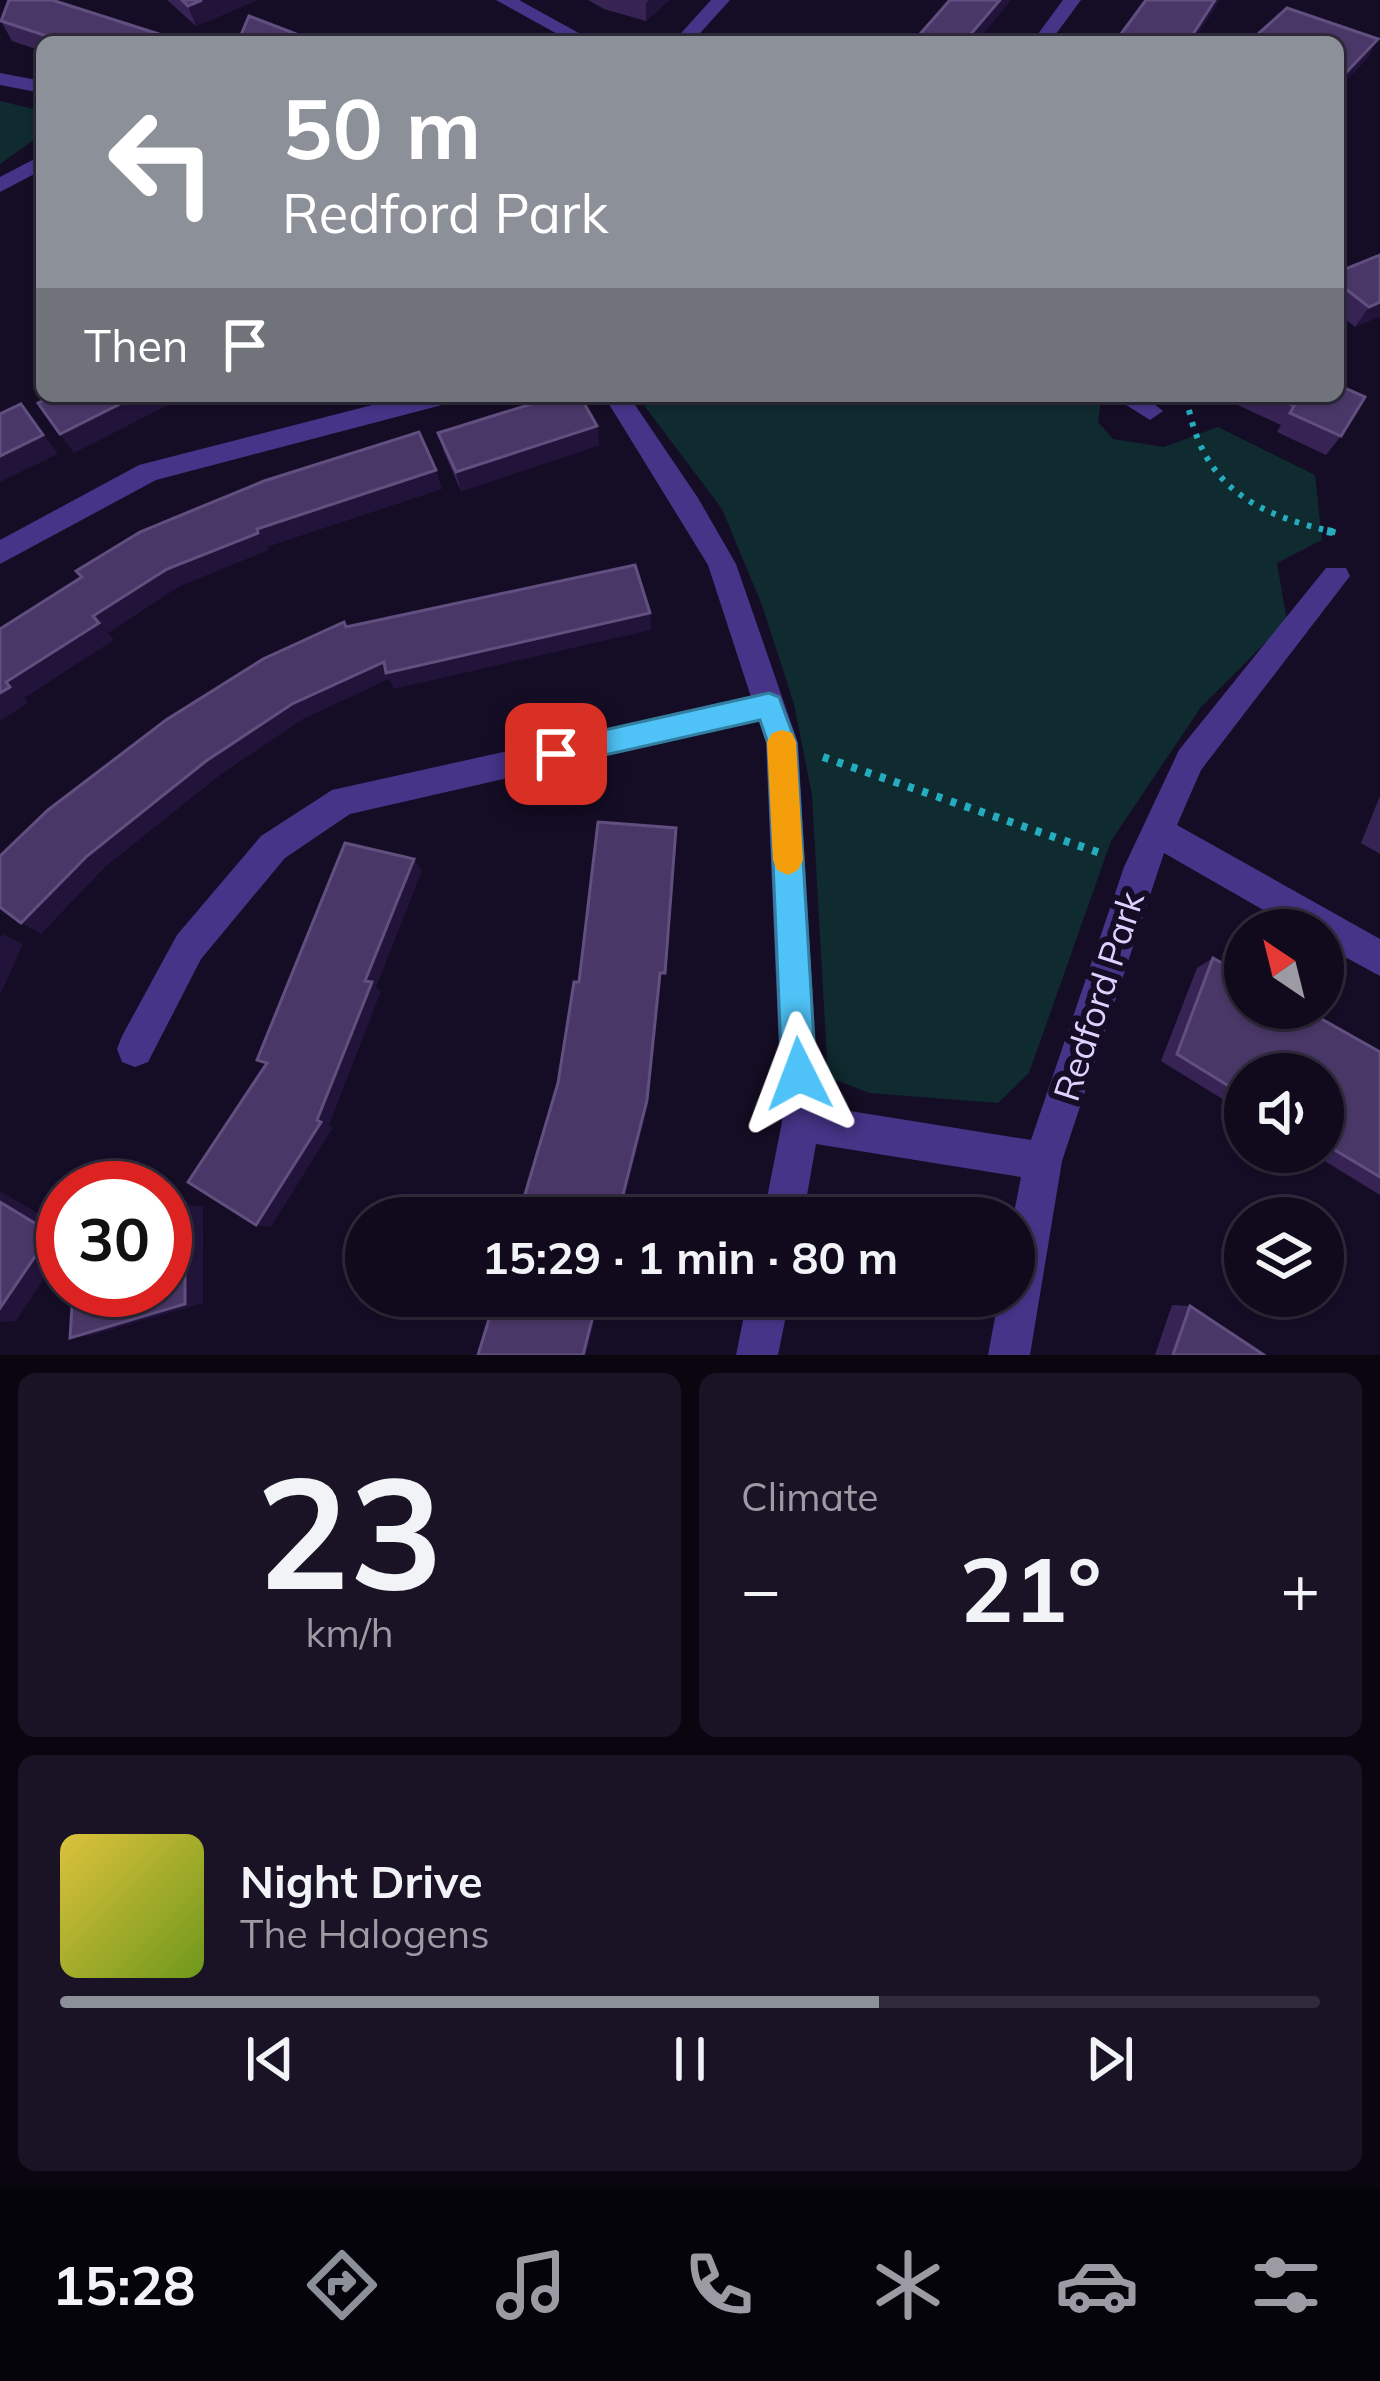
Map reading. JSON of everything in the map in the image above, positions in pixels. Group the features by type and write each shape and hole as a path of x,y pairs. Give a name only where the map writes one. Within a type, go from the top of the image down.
{"street":[{"path":"505,0 574,36"},
{"path":"688,36 721,0"},
{"path":"1045,36 1072,0"},
{"path":"0,79 36,86"},
{"path":"0,186 36,165"},
{"path":"0,553 148,472 419,402"},
{"path":"620,402 722,564 782,743 801,1122 787,1197"},
{"path":"1134,402 1150,411"},
{"name":"Redford Park","path":"1009,1355 1043,1161 1141,867 1190,760 1336,576"},
{"path":"135,1049 188,946 274,847 344,802 769,706"},
{"path":"1157,832 1380,958"},
{"path":"801,1122 1043,1161"},
{"path":"758,1355 765,1317"}],"path":[{"path":"1150,411 1189,409 1202,451 1244,501 1265,514 1338,533"},
{"path":"782,743 1141,867"}],"green space":[{"path":"0,101 36,110 36,138 0,164"},
{"path":"642,402 1101,402 1098,422 1113,439 1164,447 1218,427 1315,475 1322,540 1277,563 1287,621 1201,707 1111,841 1029,1073 998,1103 869,1093 828,1077 812,795 794,704 762,605 722,509"}],"building":[{"path":"9,0 52,0 165,36 47,36 1,21"},
{"path":"950,0 1000,0 969,36 918,36"},
{"path":"1146,0 1215,0 1192,36 1119,36"},
{"path":"1287,8 1378,39 1344,75 1344,36 1256,36"},
{"path":"249,16 301,36 241,36"},
{"path":"1380,255 1380,302 1369,307 1344,288 1344,270"},
{"path":"1344,388 1365,397 1341,436 1290,413 1294,406 1285,402 1344,402"},
{"path":"40,402 124,402 60,434"},
{"path":"538,402 583,402 597,426 456,472 438,433"},
{"path":"21,404 43,435 0,456 0,414"},
{"path":"419,432 436,470 257,529 258,533 167,569 93,616 99,623 6,682 10,687 0,693 0,629 82,577 76,571 140,532 264,481"},
{"path":"635,565 650,613 386,673 384,662 292,704 206,761 87,856 21,923 0,907 0,856 48,810 166,720 263,659 344,622 346,627"},
{"path":"598,822 676,828 665,973 660,973 647,1100 622,1197 524,1197 558,1083 574,982 579,982"},
{"path":"345,843 414,859 365,981 372,982 317,1120 321,1122 256,1225 192,1185 192,1176 267,1063 257,1060"},
{"path":"1213,958 1224,964 1224,1029 1339,1029 1380,1052 1380,1177 1344,1156 1344,1053 1224,1053 1224,1083 1177,1054"},
{"path":"0,1202 36,1224 36,1255 0,1308"},
{"path":"1190,1306 1264,1355 1173,1355"},
{"path":"71,1317 141,1317 70,1338"},
{"path":"490,1317 593,1317 583,1355 478,1355"}],"slow traffic":[{"path":"782,742 788,860"}],"route":[{"path":"556,754 769,706 782,743 799,1074"}]}
